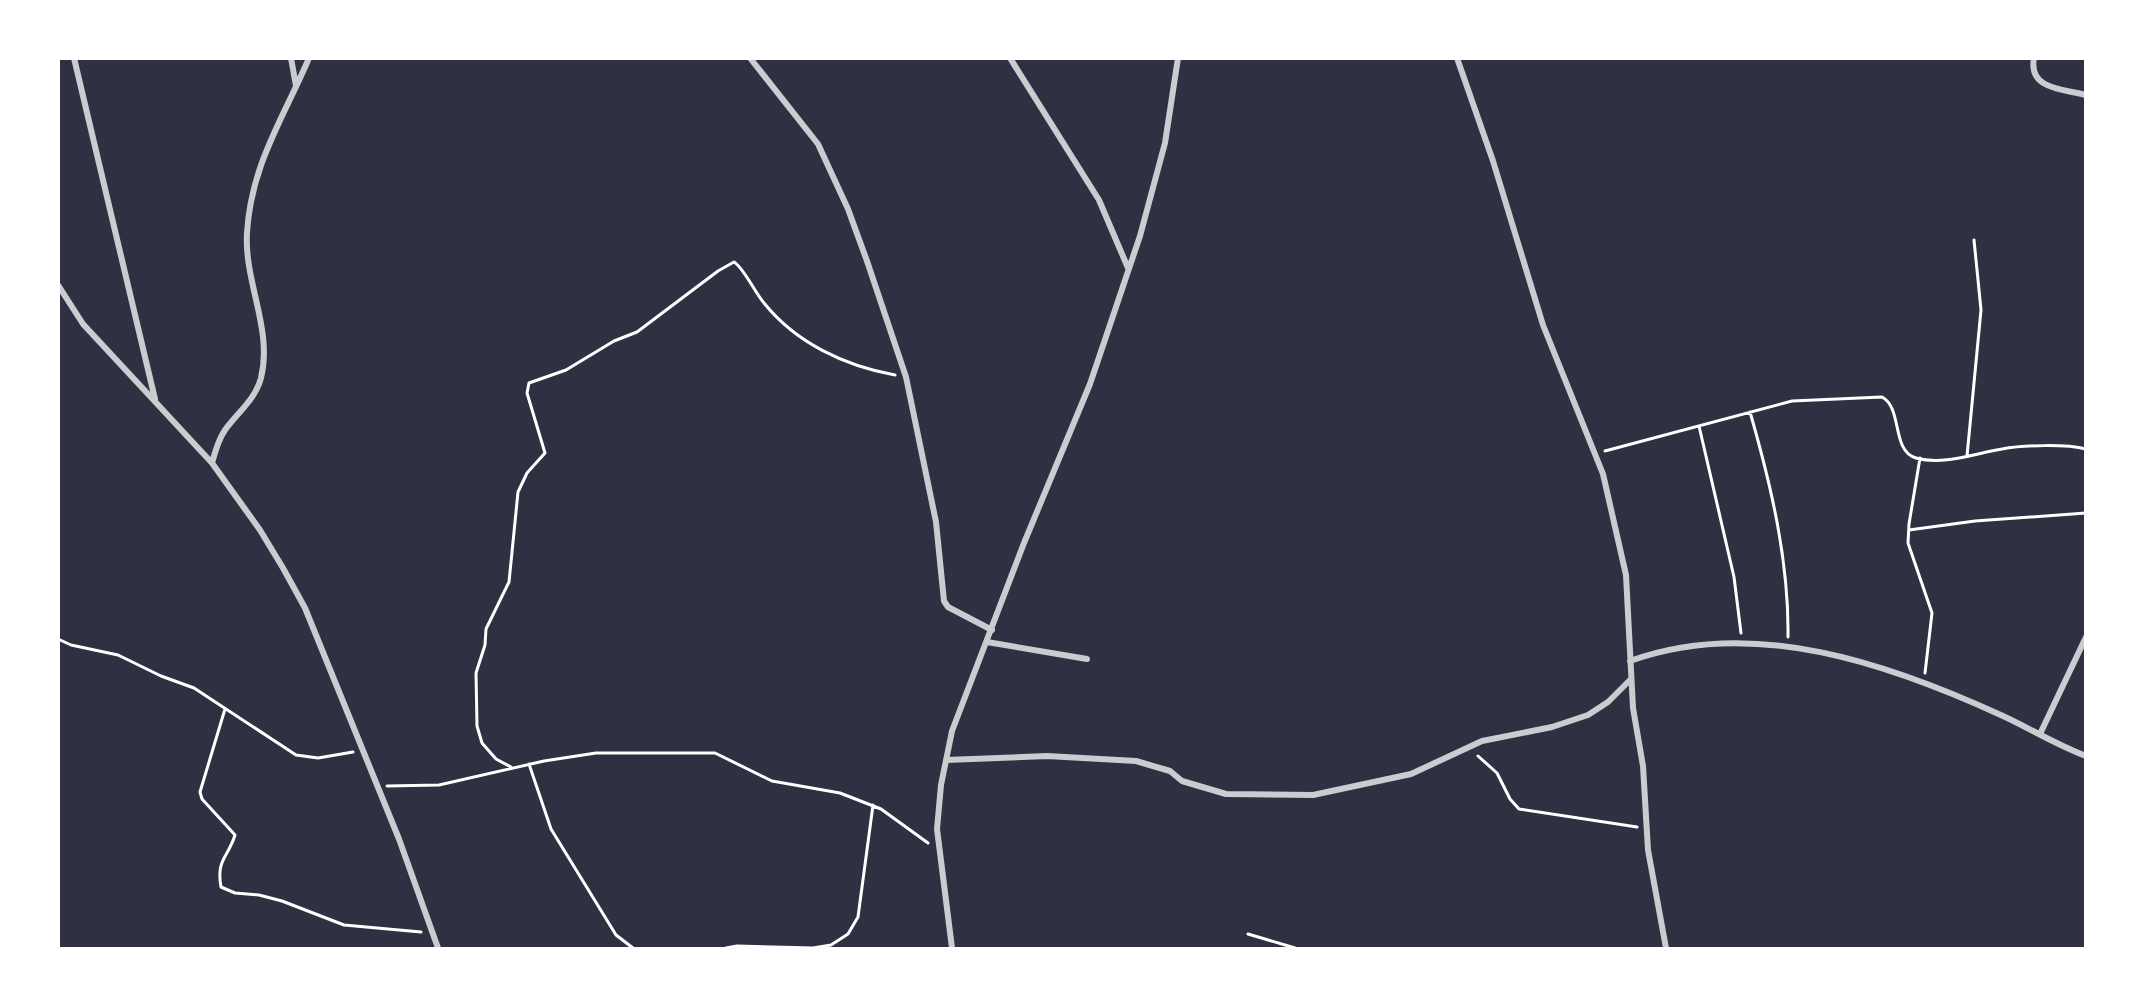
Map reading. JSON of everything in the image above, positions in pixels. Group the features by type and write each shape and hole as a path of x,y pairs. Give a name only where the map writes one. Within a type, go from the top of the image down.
{"street":[{"path":"74,58 155,400"},
{"path":"291,58 297,87"},
{"path":"212,464 225,430 246,406 261,377 263,338 250,267 247,235 260,163 309,58"},
{"path":"750,58 818,144 848,209 906,377 936,522 944,601 948,607 992,630"},
{"path":"1010,58 1099,200 1128,268"},
{"path":"952,948 937,829 952,731 1032,522 1090,384 1140,236 1165,143 1179,58"},
{"path":"1458,58 1493,161 1543,325 1603,474 1626,575 1633,708 1643,766 1648,850 1666,948"},
{"path":"2034,58 2031,71 2036,79 2085,95"},
{"path":"58,285 83,324 212,464 260,530 305,608 363,750 438,948"},
{"path":"2040,734 2085,637"},
{"path":"987,642 1087,659"},
{"path":"1630,661 1657,651 1724,642 1788,648 1887,669 2040,734 2085,756"},
{"path":"946,760 1047,756 1136,761 1170,771 1182,781 1210,790 1285,797 1313,795 1411,774 1482,741 1552,727 1588,716 1608,702 1631,678"}],"path":[{"path":"1967,456 1981,310 1974,240"},
{"path":"511,767 496,759 482,743 477,726 476,673 485,645 486,629 509,582 518,492 527,473 545,453 527,393 529,383 566,370 614,341 637,332 718,271 734,262 773,315 819,349 866,369 906,377"},
{"path":"1595,453 1792,401 1882,397 1893,407 1904,448 1910,455 1920,458 1942,460 2006,448 2085,449"},
{"path":"1750,412 1765,465 1784,561 1788,592 1788,648"},
{"path":"1699,426 1734,577 1742,643"},
{"path":"1920,458 1908,543 1932,613 1924,684"},
{"path":"1909,530 1975,521 2085,513"},
{"path":"58,639 130,659 161,676 194,688 296,755 318,758 363,750"},
{"path":"225,709 200,792 202,799 235,835 221,859 219,874 221,887 235,893 259,895 282,901 344,925 432,933"},
{"path":"1467,748 1497,773 1510,799 1519,809 1629,827 1646,827"},
{"path":"377,786 439,785 511,767 620,751 715,753 772,781 840,794 873,805 939,851"},
{"path":"529,764 554,836 616,935 633,948"},
{"path":"726,948 737,946 813,948 831,945 848,934 858,917 873,805"},
{"path":"1248,934 1295,948"}]}
